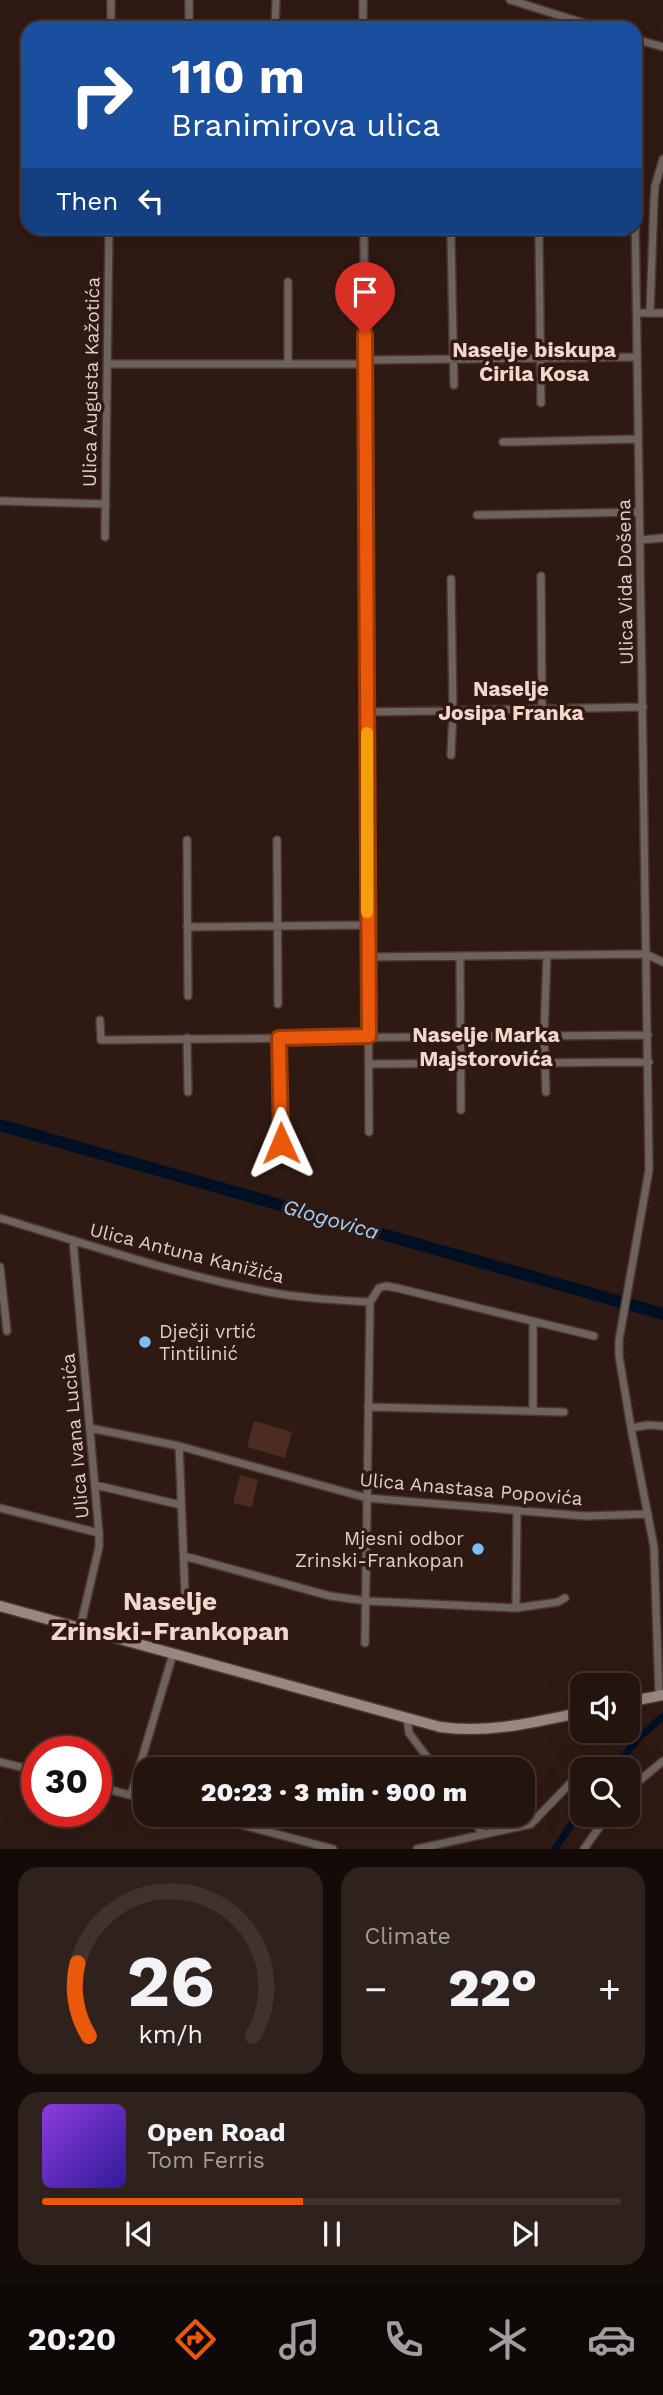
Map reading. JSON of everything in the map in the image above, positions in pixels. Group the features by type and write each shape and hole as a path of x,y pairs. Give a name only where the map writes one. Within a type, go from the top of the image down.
{"main road":[{"path":"0,1606 440,1727 482,1730 570,1715"},
{"path":"640,1699 661,1695"}],"street":[{"path":"111,0 111,21"},
{"path":"189,21 190,0"},
{"path":"275,21 276,0"},
{"path":"363,0 363,21"},
{"path":"510,0 578,21"},
{"path":"642,41 663,47"},
{"path":"650,313 663,159"},
{"name":"Ulica Augusta Kažotića","path":"105,537 109,235"},
{"path":"364,235 369,1132"},
{"path":"539,235 541,403"},
{"name":"Ulica Vida Došena","path":"635,235 649,1170 619,1340 631,1428 654,1547 661,1695"},
{"path":"451,236 454,385"},
{"path":"288,282 288,364"},
{"path":"636,313 663,313"},
{"path":"107,364 288,364 638,357"},
{"path":"503,442 638,439"},
{"path":"0,501 106,504"},
{"path":"477,515 639,512"},
{"path":"640,540 663,538"},
{"path":"541,576 542,709"},
{"path":"451,579 451,755"},
{"path":"367,712 643,707"},
{"path":"187,839 188,996"},
{"path":"277,840 278,1004"},
{"path":"187,928 367,925"},
{"path":"368,957 646,954 663,962"},
{"path":"546,1092 544,1036 547,955"},
{"path":"460,956 461,1110"},
{"path":"100,1020 101,1040 648,1035"},
{"path":"187,1038 188,1092"},
{"path":"279,1038 281,1143"},
{"path":"370,1064 649,1062"},
{"name":"Ulica Antuna Kanižića","path":"0,1218 262,1291 308,1298 370,1302"},
{"name":"Ulica Ivana Lucića","path":"73,1240 99,1533 99,1547 80,1628"},
{"path":"0,1267 7,1331"},
{"path":"365,1643 370,1302 379,1288 397,1288 594,1336"},
{"path":"533,1321 533,1411"},
{"path":"368,1407 564,1412"},
{"path":"631,1428 663,1426"},
{"name":"Ulica Anastasa Popovića","path":"90,1428 179,1446 368,1498 585,1516 648,1514"},
{"path":"179,1446 185,1593"},
{"path":"95,1485 181,1505"},
{"path":"0,1508 99,1533"},
{"path":"516,1608 517,1511"},
{"path":"654,1547 663,1546"},
{"path":"184,1556 330,1596 367,1601 516,1608 558,1602 565,1598"},
{"path":"112,1790 131,1795 173,1654"},
{"path":"407,1717 409,1733 427,1757"},
{"path":"640,1780 663,1761"},
{"path":"0,1762 21,1767"},
{"path":"417,1849 531,1824 570,1783"},
{"path":"250,1827 333,1849"},
{"path":"477,1827 483,1835"},
{"path":"584,1849 600,1827"}],"shaded area":[{"path":"254,1421 292,1432 285,1458 247,1447"},
{"path":"240,1475 258,1480 252,1507 233,1503"}],"waterway":[{"name":"Glogovica","path":"0,1125 663,1314"},
{"path":"623,1757 663,1716"},
{"path":"555,1849 570,1826"}],"slow traffic":[{"path":"367,733 367,912"}],"place":[{"name":"Dječji vrtić Tintilinić","path":"145,1342"},
{"name":"Mjesni odbor Zrinski-Frankopan","path":"478,1549"}],"district":[{"name":"Naselje biskupa Ćirila Kosa","path":"534,361"},
{"name":"Naselje Josipa Franka","path":"511,700"},
{"name":"Naselje Marka Majstorovića","path":"486,1046"},
{"name":"Naselje Zrinski-Frankopan","path":"170,1616"}],"route":[{"path":"281,1143 279,1038 369,1036 365,334"}]}
